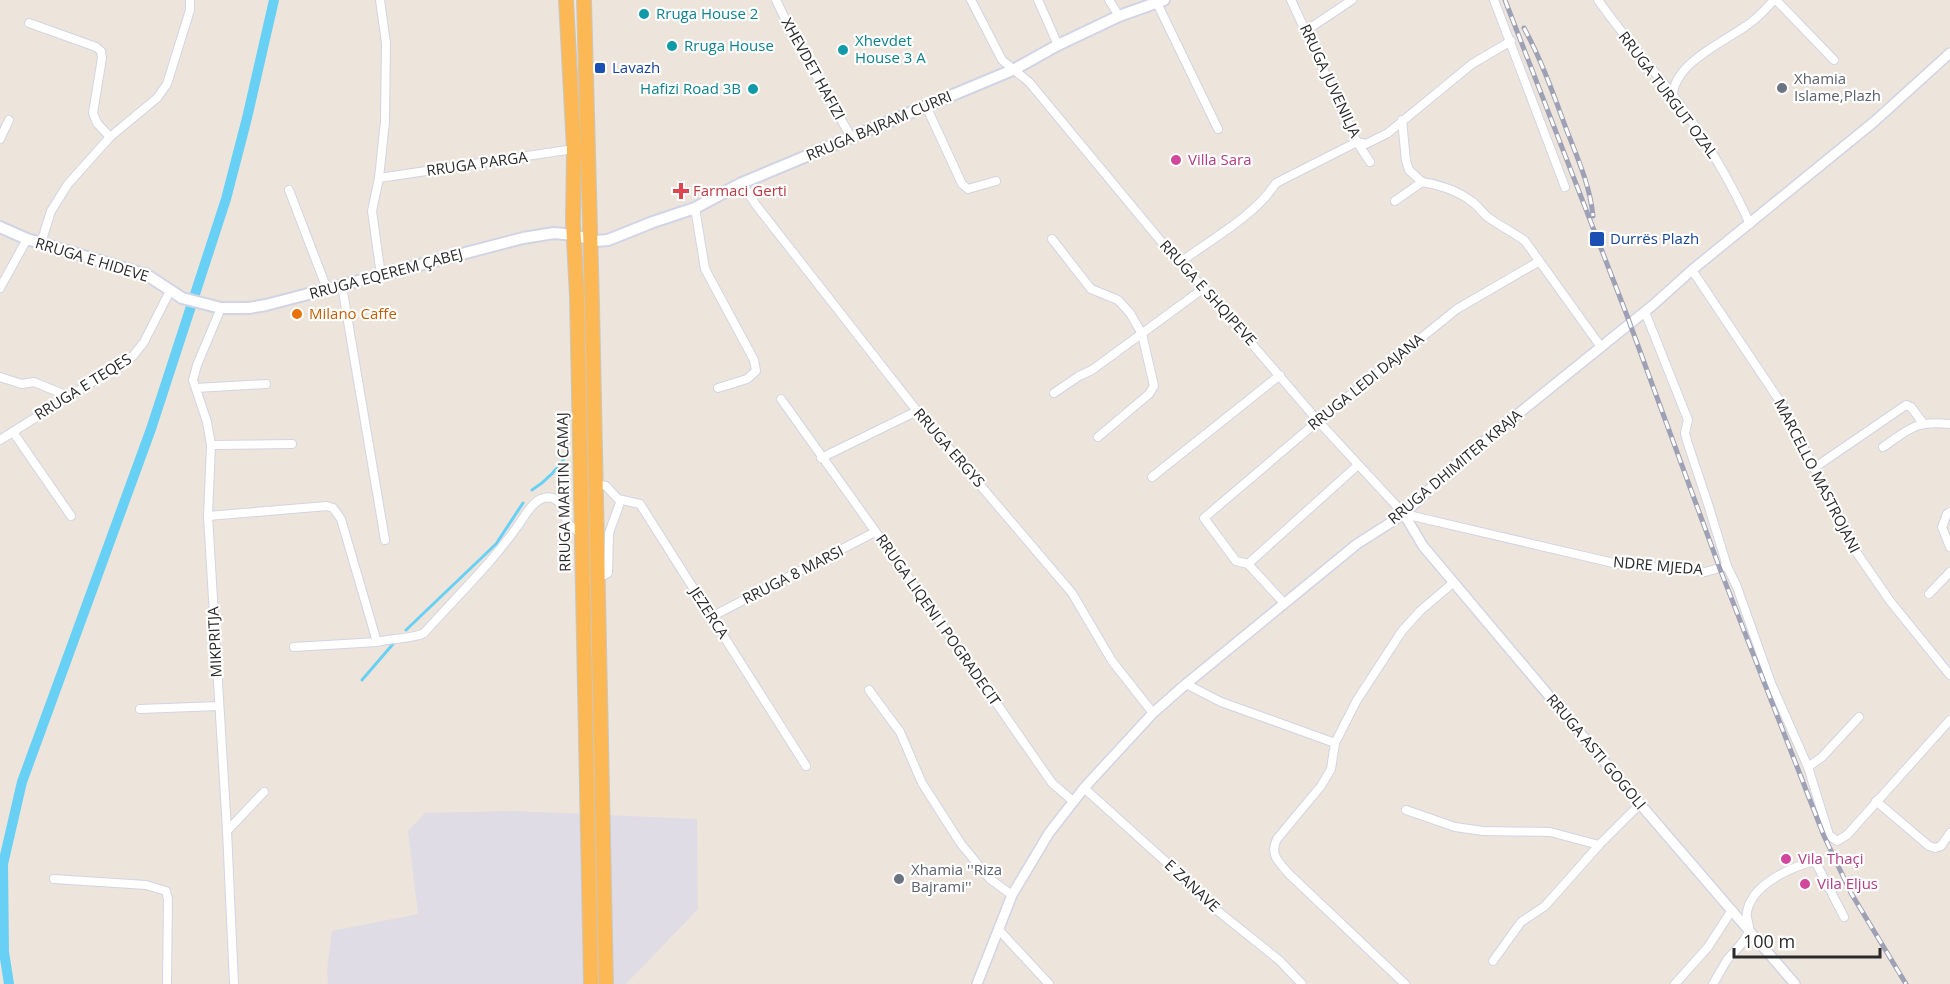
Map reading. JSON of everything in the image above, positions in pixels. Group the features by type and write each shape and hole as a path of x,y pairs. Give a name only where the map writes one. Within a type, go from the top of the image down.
{"highway":[{"name":"RRUGA MARTIN CAMAJ","path":"566,0 574,149 591,984"},
{"path":"584,0 606,984"}],"main road":[{"name":"RRUGA BAJRAM CURRI","path":"590,239 608,240 695,208 742,183 1015,69 1058,45 1119,16 1161,2"},
{"name":"RRUGA E HIDEVE","path":"0,227 27,240 147,275 182,298"},
{"name":"RRUGA EQEREM ÇABEJ","path":"182,298 220,308 249,308 523,238 554,233 590,239"}],"street":[{"path":"41,243 48,218 68,184 110,137 157,98 167,84 190,10 190,0"},
{"path":"380,0 386,43 385,121 379,178 372,211 381,275"},
{"name":"XHEVDET HAFIZI","path":"776,0 792,33 851,137"},
{"name":"RRUGA E SHQIPEVE","path":"971,0 1002,60 1029,82 1179,263 1204,288 1318,421 1404,514"},
{"path":"1038,0 1058,45"},
{"path":"1109,0 1119,16"},
{"name":"RRUGA JUVENILJA","path":"1292,0 1358,142 1370,162"},
{"path":"1306,30 1352,0"},
{"path":"1494,0 1565,187"},
{"name":"RRUGA TURGUT OZAL","path":"1598,0 1636,52 1672,95 1717,161 1750,224"},
{"path":"1672,95 1676,79 1696,59 1753,21 1775,0 1834,60"},
{"path":"1161,2 1218,129"},
{"path":"29,22 96,47 101,51 102,58 93,113 110,137"},
{"path":"1179,263 1258,207 1276,183 1358,142 1366,144 1388,133 1472,64 1510,41"},
{"name":"RRUGA DHIMITER KRAJA","path":"977,984 1012,895 1049,833 1083,788 1153,713 1357,544 1404,514 1456,464 1645,312 1692,270 1875,121 1950,53"},
{"path":"926,106 962,184 968,189 996,181"},
{"path":"0,139 9,120"},
{"path":"1402,120 1409,170 1422,182 1434,184 1473,201 1486,216 1525,241 1601,347"},
{"name":"RRUGA PARGA","path":"379,178 574,149"},
{"path":"1395,201 1422,182"},
{"name":"RRUGA ERGYS","path":"742,183 756,205 917,411 1072,592 1112,661 1153,713"},
{"path":"289,190 327,289"},
{"path":"695,208 705,269 754,360 756,371 747,379 718,388"},
{"path":"1052,239 1091,289 1118,300 1124,306 1142,334 1154,386 1149,394 1098,437"},
{"path":"0,288 27,240"},
{"name":"RRUGA LEDI DAJANA","path":"1248,564 1236,561 1204,519 1318,421 1457,309 1538,262"},
{"name":"MARCELLO MASTROJANI","path":"1692,270 1781,403 1866,568 1950,675"},
{"path":"342,286 385,540"},
{"path":"1054,393 1092,370 1204,288"},
{"name":"RRUGA E TEQES","path":"0,440 125,362 139,350 170,291"},
{"name":"MIKPRITJA","path":"220,308 194,373 196,388 207,423 210,445 208,516 234,984"},
{"path":"1645,312 1689,420 1685,433 1687,441 1727,566 1737,587 1771,682 1808,767 1826,830 1837,841 1847,835 1950,720"},
{"path":"1152,477 1280,375"},
{"path":"0,377 22,384 34,382 68,396"},
{"path":"196,388 266,384"},
{"name":"RRUGA LIQENI I POGRADECIT","path":"781,399 1052,783 1073,801"},
{"path":"1814,468 1906,405 1911,407 1923,423"},
{"path":"821,458 917,411"},
{"path":"1883,447 1916,425 1950,424"},
{"path":"13,432 71,516"},
{"path":"210,445 292,444"},
{"path":"1284,603 1248,564 1358,465"},
{"name":"JEZERCA","path":"596,484 606,486 615,497 621,500 640,504 806,766"},
{"path":"294,647 377,642 390,638 419,636 507,541 531,507 540,500 549,498 560,502 567,523 581,534"},
{"path":"597,579 608,573 609,534 621,500"},
{"path":"208,516 327,506 333,508 341,519 377,642"},
{"path":"1950,512 1943,521 1942,527 1950,547"},
{"name":"NDRE MJEDA","path":"1404,514 1618,564 1705,572 1727,566"},
{"name":"RRUGA ASTI GOGOLI","path":"1404,514 1424,546 1454,582 1640,804 1796,984"},
{"name":"RRUGA 8 MARSI","path":"711,617 875,532"},
{"path":"1929,594 1950,572"},
{"path":"1405,984 1289,874 1275,856 1273,847 1277,839 1321,786 1331,769 1335,743 1357,700 1402,631 1420,611 1454,582"},
{"path":"1186,684 1221,702 1335,743"},
{"path":"868,690 900,732 922,783 961,844 990,879 1012,895"},
{"path":"140,709 219,706"},
{"path":"1808,767 1822,757 1859,717"},
{"name":"E ZANAVE","path":"1083,788 1175,870 1209,904 1279,960 1302,984"},
{"path":"227,831 264,792"},
{"path":"1876,801 1929,846 1935,848 1941,846 1950,833"},
{"path":"1493,961 1521,922 1545,906 1599,845 1640,804"},
{"path":"1406,810 1455,827 1483,831 1550,832 1599,845"},
{"path":"1713,984 1749,930 1746,912 1754,897 1761,888 1785,872 1815,861 1844,917"},
{"path":"54,879 146,885 166,891 168,898 167,984"},
{"path":"1676,984 1708,947 1732,910"},
{"path":"999,930 1049,984"}],"shaded area":[{"path":"513,811 697,819 698,909 626,984 328,984 327,970 332,931 418,914 408,831 425,813"}],"waterway":[{"path":"9,984 4,952 3,864 22,782 151,429 226,199 274,0"},
{"path":"532,490 552,474 568,453"},
{"path":"406,630 496,544 523,503"},
{"path":"362,680 393,644"}],"railway":[{"path":"1505,0 1626,313 1720,569 1824,836 1851,893 1906,984"},
{"path":"1524,28 1542,66 1579,162 1593,216"}],"place":[{"name":"Rruga House 2","path":"644,14"},
{"name":"Rruga House","path":"672,46"},
{"name":"Xhevdet House 3 A","path":"843,50"},
{"name":"Lavazh","path":"600,68"},
{"name":"Xhamia Islame,Plazh","path":"1782,88"},
{"name":"Hafizi Road 3B","path":"753,89"},
{"name":"Villa Sara","path":"1176,160"},
{"name":"Farmaci Gerti","path":"681,191"},
{"name":"Durrës Plazh","path":"1597,239"},
{"name":"Milano Caffe","path":"297,314"},
{"name":"Vila Thaçi","path":"1786,859"},
{"name":"Xhamia ''Riza Bajrami''","path":"899,879"},
{"name":"Vila Eljus","path":"1805,884"}]}
